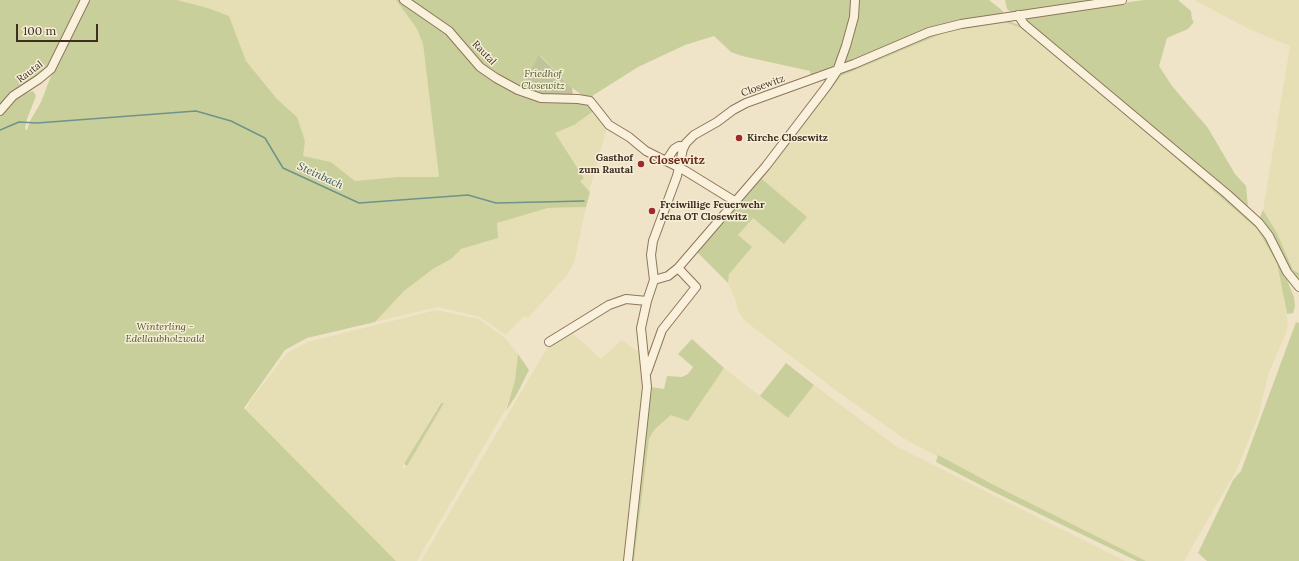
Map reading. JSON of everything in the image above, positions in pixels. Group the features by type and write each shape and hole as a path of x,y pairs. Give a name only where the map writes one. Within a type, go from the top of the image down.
{"street":[{"name":"Rautal","path":"0,110 13,96 39,79 50,69 85,0"},
{"name":"Rautal","path":"404,0 449,31 480,67 496,78 529,95 541,98 578,98 590,101 609,125 629,137 646,151 679,168 736,202"},
{"path":"654,280 668,276 678,268 736,202 796,127 836,71 852,26 855,0"},
{"name":"Closewitz","path":"666,161 674,149 679,146 684,146 694,135 746,103 836,71 946,27 1122,0"},
{"path":"1018,16 1024,24 1227,194 1259,223 1270,236 1288,272 1299,287"},
{"path":"628,561 647,389 647,372 642,328 647,301 654,280 651,255 653,241 679,168 684,146"},
{"path":"647,372 662,330 696,287 678,268"},
{"path":"549,342 609,305 626,299 647,301"}],"shaded area":[{"path":"177,0 396,0 417,29 423,44 439,177 397,177 355,181 331,162 302,156 305,141 297,117 277,99 246,61 229,16 208,8"},
{"path":"1194,0 1299,0 1299,273 1293,270 1277,233 1263,210 1290,46 1249,29"},
{"path":"1005,22 1020,28 1088,81 1243,215 1257,229 1277,263 1288,323 1286,333 1268,375 1259,414 1237,469 1184,561 1146,561 919,447 902,437 838,392 745,321 738,311 736,301 728,283 729,274 734,266 738,235 753,217 807,217 762,179 841,76 946,32"},
{"path":"595,110 607,128 589,191 580,181 584,177 555,133 574,125"},
{"path":"586,207 574,263 567,275 528,318 524,316 506,335 480,317 438,307 375,322 404,291 433,269 451,259 461,249 498,238 496,223 548,208"},
{"path":"436,310 479,319 505,338 518,354 515,380 505,410 417,561 396,561 246,410 251,400 287,353 308,342","holes":["440,403 444,403 404,469 402,468"]},
{"path":"570,331 601,359 622,340 642,355 644,387 625,561 421,561 549,345"},
{"path":"724,368 788,418 814,385 897,447 1125,561 634,561 649,439 654,430 671,415 712,384"}],"green space":[{"path":"0,0 82,0 48,67 0,106"},
{"name":"Winterling - Edellaubholzwald","path":"90,0 177,0 208,8 229,16 246,61 277,99 297,117 305,141 303,156 331,162 355,181 397,177 439,177 423,44 417,29 396,0 401,0 449,34 472,62 539,101 588,103 595,110 574,125 555,133 584,178 580,181 590,192 586,207 548,208 497,223 498,238 461,249 451,259 433,269 404,291 375,322 307,338 285,350 244,408 396,561 0,561 0,115 8,105 21,96 32,91 34,92 36,96 27,119 25,129 27,130 30,121 41,102 51,76"},
{"path":"408,0 853,0 852,19 836,64 832,70 822,74 818,71 816,73 817,76 811,77 810,71 742,56 731,52 714,36 685,45 638,67 589,98 572,88 540,55 521,89 497,76"},
{"path":"858,0 989,0 1003,11 1003,16 960,22 849,64 844,60"},
{"path":"1005,0 1104,0 1013,14 1007,9"},
{"path":"1144,0 1178,0 1191,11 1194,22 1188,29 1167,38 1159,66 1172,86 1208,128 1235,174 1246,186 1248,207 1027,24 1026,20 1031,16"},
{"path":"1005,20 1022,26 1075,69 1246,214 1259,228 1280,263 1294,297 1295,306 1293,313 1287,314 1277,263 1257,229 1088,81 1021,28 1005,22 946,32 841,76 762,179 807,217 784,244 753,218 738,235 752,247 729,274 728,283 696,251 760,177 838,74 946,30"},
{"name":"Friedhof Closewitz","path":"539,55 572,88 573,95 541,95 521,89"},
{"path":"1263,210 1277,233 1293,270 1299,273 1299,284 1260,217"},
{"path":"1296,322 1299,323 1299,561 1207,561 1198,553 1233,480 1241,471"},
{"path":"692,339 724,368 688,421 671,415 654,430 649,439 634,561 630,561 649,394 652,393 651,387 664,389 667,376 682,377 688,374 693,367 678,354"},
{"path":"518,354 529,370 517,394 506,411 515,380"},
{"path":"786,363 814,385 788,418 760,396"},
{"path":"441,403 444,403 407,466 404,464"},
{"path":"938,455 994,485 1146,561 1137,561 992,491 936,462"}],"waterway":[{"name":"Steinbach","path":"0,130 19,122 37,123 196,111 231,121 265,138 283,168 359,203 468,195 496,203 584,201"}],"place":[{"name":"Kirche Closewitz","path":"739,138"},
{"name":"Gasthof zum Rautal","path":"641,164"},
{"name":"Freiwillige Feuerwehr Jena OT Closewitz","path":"652,211"}],"district":[{"name":"Closewitz","path":"677,161"}]}
